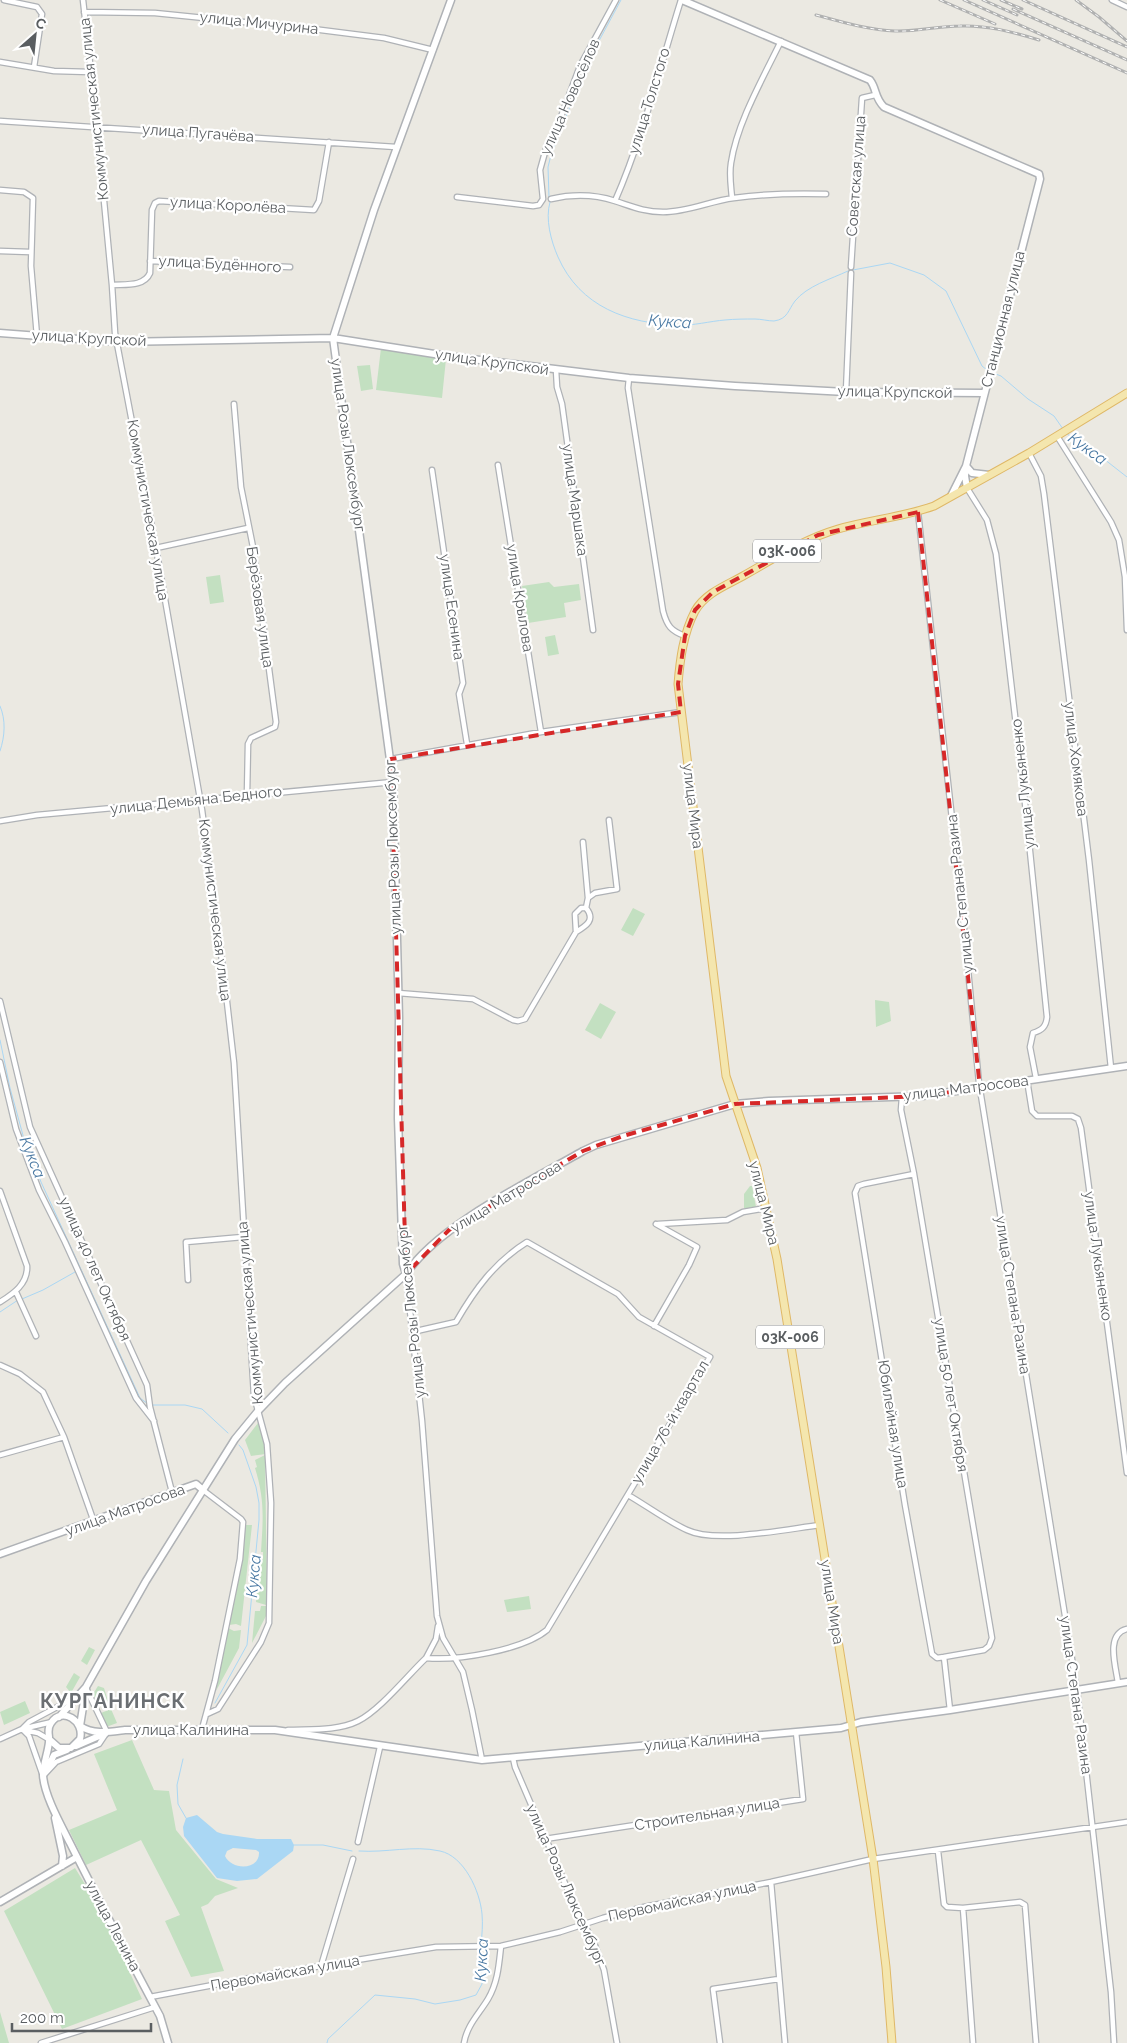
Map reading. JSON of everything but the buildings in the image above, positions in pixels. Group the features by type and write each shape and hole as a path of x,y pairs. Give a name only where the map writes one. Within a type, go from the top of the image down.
{"main road":[{"name":"03К-006","path":"686,636 696,610 714,592 793,547 840,528 918,512 968,488 1127,394"},
{"name":"улица Мира","path":"686,636 680,659 678,684 726,1076 757,1168 779,1269 873,1859 886,1967 892,2043"}],"street":[{"path":"4,0 38,8 42,14 34,68"},
{"name":"Коммунистическая улица","path":"83,0 97,126 115,334 156,548 199,800 224,976 234,1063 254,1396 267,1444 271,1503 269,1623 261,1642 218,1709 207,1714"},
{"name":"улица Розы Люксембург","path":"426,1658 436,1639 439,1625 422,1421 406,1274 403,1264 398,1118 398,993 393,782 333,338 374,210 451,0"},
{"name":"улица Новосёлов","path":"457,197 533,206 539,205 543,199 540,170 547,145 556,130 580,66 616,0"},
{"path":"681,0 870,80 874,85 875,95"},
{"name":"улица Толстого","path":"615,201 637,142 681,0"},
{"path":"1112,0 1127,7"},
{"name":"улица Мичурина","path":"84,12 155,13 313,29 384,38 432,50"},
{"path":"732,198 731,162 738,138 751,101 781,41"},
{"path":"0,62 54,71 90,72"},
{"name":"Станционная улица","path":"875,95 884,107 1039,174 1040,179 966,466 964,476 968,488"},
{"name":"Советская улица","path":"846,392 851,270 862,98 875,95"},
{"name":"улица Пугачёва","path":"0,121 396,147"},
{"name":"улица Королёва","path":"112,285 143,282 148,279 150,273 152,210 154,203 160,201 314,210 319,201 329,142"},
{"path":"0,190 24,192 33,198 30,252 37,336"},
{"path":"550,199 582,194 615,201 630,208 660,212 680,211 732,198 794,193 826,194"},
{"path":"0,251 30,252"},
{"name":"улица Будённого","path":"150,260 290,267"},
{"name":"улица Крупской","path":"0,333 118,342 333,338 447,356 629,378 846,392 984,393"},
{"name":"улица Маршака","path":"556,370 593,630"},
{"path":"629,378 628,388 662,612 670,629 686,636"},
{"name":"Берёзовая улица","path":"234,404 241,487 253,547 276,722 275,727 251,738 248,744 247,796"},
{"path":"1062,433 1119,540 1125,577 1127,630"},
{"name":"улица Хомякова","path":"1029,453 1041,476 1044,494 1090,860 1111,1068"},
{"name":"улица Крылова","path":"498,465 541,732"},
{"path":"966,466 972,473 989,475"},
{"name":"Станционная улица","path":"950,497 966,466"},
{"name":"улица Есенина","path":"432,470 464,683 459,694 467,744"},
{"name":"улица Лукьяненко","path":"968,488 987,520 996,554 1024,793 1047,1016 1046,1024 1042,1030 1032,1033 1030,1040 1036,1078"},
{"name":"улица Степана Разина","path":"918,512 980,1088 1077,1690 1094,1827 1111,1992 1114,2043"},
{"path":"156,548 248,528"},
{"path":"391,758 541,732 681,712"},
{"name":"улица Демьяна Бедного","path":"0,821 37,815 393,782"},
{"path":"588,898 595,893 617,889 609,820"},
{"path":"398,993 473,998 518,1021 525,1019 576,932 591,920 586,908 588,898 583,842"},
{"path":"576,932 575,914 580,908 586,908"},
{"name":"улица 40 лет Октября","path":"0,1001 30,1127 147,1385 150,1405 172,1492"},
{"name":"улица 40 лет Октября","path":"0,1062 10,1110 39,1190 65,1242 136,1398 155,1422"},
{"name":"улица Матросова","path":"0,1554 196,1484 202,1490 230,1446 258,1411 285,1383 406,1274 411,1266 449,1230 583,1151 623,1136 735,1104 769,1100 922,1096 1127,1066"},
{"name":"улица Лукьяненко","path":"1027,1080 1032,1111 1037,1116 1072,1116 1078,1119 1081,1128 1127,1473"},
{"name":"улица 50 лет Октября","path":"902,1097 901,1110 914,1174 992,1638 989,1646 984,1650 944,1657"},
{"name":"Юбилейная улица","path":"914,1174 864,1184 858,1186 855,1193 932,1654 937,1658 944,1657"},
{"path":"0,1191 27,1266 28,1274 16,1292 0,1302"},
{"path":"654,1326 686,1271 697,1247 656,1224 727,1220 743,1212 766,1208"},
{"path":"188,1280 186,1242 243,1237"},
{"name":"улица 76-й квартал","path":"412,1332 456,1322 485,1277 511,1251 527,1242 618,1294 640,1317 710,1357 547,1630 538,1637 520,1645 454,1658"},
{"path":"16,1292 36,1336"},
{"path":"0,1365 20,1374 43,1392 64,1437 94,1522"},
{"path":"0,1454 64,1437"},
{"path":"0,1738 22,1729 52,1722 81,1694 146,1581 202,1490 243,1522 240,1559 207,1714 202,1729"},
{"name":"улица 76-й квартал","path":"628,1495 687,1530 704,1535 750,1535 820,1525"},
{"name":"улица Розы Люксембург","path":"439,1625 462,1672 482,1760"},
{"path":"1118,1683 1113,1645 1116,1636 1121,1630 1127,1629"},
{"path":"944,1657 950,1710"},
{"path":"426,1658 454,1658"},
{"name":"улица Калинина","path":"80,1726 88,1731 107,1732 202,1729 275,1730 345,1726 357,1722 370,1714 426,1658"},
{"name":"улица Калинина","path":"275,1730 380,1747 482,1760 841,1728 861,1722 1127,1682"},
{"path":"43,1776 54,1755 71,1748 80,1739 86,1687"},
{"path":"43,1776 56,1762 99,1744 107,1732 86,1687"},
{"path":"22,1729 29,1722 81,1694"},
{"path":"59,1717 67,1716 72,1718 80,1726"},
{"path":"50,1740 48,1730 52,1722"},
{"path":"22,1729 38,1733 50,1740 58,1748 71,1748"},
{"name":"улица Ленина","path":"22,1729 29,1736 54,1810 63,1856 62,1866"},
{"name":"улица Калинина","path":"71,1748 107,1732"},
{"name":"Строительная улица","path":"545,1839 803,1799 796,1732"},
{"name":"улица Ленина","path":"43,1776 50,1740"},
{"path":"358,1842 380,1747"},
{"name":"улица Розы Люксембург","path":"513,1758 545,1839 593,1940 604,1970 617,2043"},
{"name":"улица Ленина","path":"54,1810 155,2007 164,2027 168,2043"},
{"name":"Первомайская улица","path":"150,1998 321,1966 436,1948 501,1946 560,1932 644,1907 771,1882 873,1859 1127,1822"},
{"path":"938,1851 944,1904 947,1907 963,1908 1020,1902 1025,1905 1036,2043"},
{"path":"0,1902 77,1857"},
{"path":"321,1966 353,1859"},
{"path":"771,1882 785,2043"},
{"path":"963,1908 973,2043"},
{"path":"464,2043 470,2023 489,1998 498,1977 501,1946"},
{"path":"720,2043 713,1989 779,1979"},
{"path":"41,2043 155,2007"}],"highlighted area":[{"path":"918,512 980,1088 922,1096 735,1104 623,1136 583,1151 449,1230 406,1274 391,759 681,712 678,684 685,636 695,610 713,592 818,535"}],"green space":[{"path":"381,348 446,359 442,398 376,390"},
{"path":"370,365 373,389 361,391 357,366"},
{"path":"220,575 224,602 210,604 206,577"},
{"path":"549,582 554,587 579,584 581,600 564,603 566,617 528,623 522,586"},
{"path":"555,635 559,654 548,656 545,637"},
{"path":"633,908 645,914 633,936 621,930"},
{"path":"875,1000 889,1002 891,1021 876,1027"},
{"path":"600,1003 616,1012 601,1039 585,1030"},
{"path":"752,1186 756,1207 747,1209 744,1208 744,1194"},
{"path":"258,1423 261,1426 266,1454 251,1456 245,1440"},
{"path":"265,1455 266,1605 256,1602 260,1559 263,1559 263,1552 261,1552 263,1519 262,1500 255,1468 257,1467 255,1460"},
{"path":"246,1525 252,1525 241,1626 236,1624 229,1625"},
{"path":"529,1596 531,1609 507,1612 504,1600"},
{"path":"261,1606 266,1606 266,1616 252,1643 255,1611 260,1611"},
{"path":"228,1628 234,1631 241,1630 239,1648 216,1691"},
{"path":"89,1647 95,1650 87,1665 81,1661"},
{"path":"74,1673 80,1677 71,1693 66,1687"},
{"path":"98,1686 104,1688 108,1701 98,1705 93,1694"},
{"path":"25,1701 30,1713 4,1725 0,1712"},
{"path":"111,1709 117,1723 106,1727 101,1713"},
{"path":"132,1740 154,1790 169,1791 176,1830 216,1879 238,1888 215,1896 208,1904 201,1907 224,1971 191,1977 165,1921 180,1915 141,1840 86,1865 69,1830 117,1810 94,1754"},
{"path":"75,1868 101,1910 142,1999 62,2029 4,1911"},
{"path":"0,2012 9,2043 0,2043"}],"water":[{"path":"197,1815 217,1832 223,1834 257,1839 291,1839 294,1845 293,1851 257,1879 237,1881 217,1878 184,1836 183,1827 186,1818","holes":["233,1848 256,1850 259,1852 258,1858 251,1865 239,1866 233,1864 225,1856 227,1851"]}],"waterway":[{"name":"Кукса","path":"549,197 548,167 551,155 587,63 621,0"},
{"name":"Кукса","path":"550,202 548,223 551,237 558,257 567,274 579,289 593,300 624,316 642,321 684,325 732,319 779,320 787,314 795,301 806,291 848,271"},
{"name":"Кукса","path":"853,270 890,263 924,275 946,291 982,366 987,370"},
{"name":"Кукса","path":"993,373 1001,376 1028,399 1054,416 1063,429"},
{"name":"Кукса","path":"1067,434 1086,445 1127,477"},
{"name":"Кукса","path":"0,706 4,728 0,751"},
{"name":"Кукса","path":"0,1040 10,1088 24,1139 41,1182 140,1398 148,1404"},
{"name":"Кукса","path":"22,1299 43,1290 75,1272"},
{"name":"Кукса","path":"0,1312 18,1300"},
{"name":"Кукса","path":"151,1405 185,1405 202,1409 228,1433"},
{"name":"Кукса","path":"215,1703 247,1645 259,1520 259,1503 256,1487 243,1450 239,1445"},
{"name":"Кукса","path":"183,1759 177,1785 178,1804 186,1818"},
{"name":"Кукса","path":"294,1845 323,1845 352,1851"},
{"name":"Кукса","path":"359,1851 430,1849 449,1854 463,1867 478,1895 482,1918 481,1945"},
{"name":"Кукса","path":"327,2043 328,2039 375,1995 415,1999 435,2004 476,1995 482,1984 481,1949"}],"railway":[{"path":"940,0 995,24"},
{"path":"964,0 1127,73"},
{"path":"983,0 1017,15"},
{"path":"1001,0 1022,9"},
{"path":"1023,0 1127,47"},
{"path":"1076,0 1127,41"},
{"path":"1013,9 1127,60"},
{"path":"816,15 875,29 903,31 970,26 1000,30 1039,40"}],"district":[{"name":"КУРГАНИНСК","path":"113,1701"}]}
